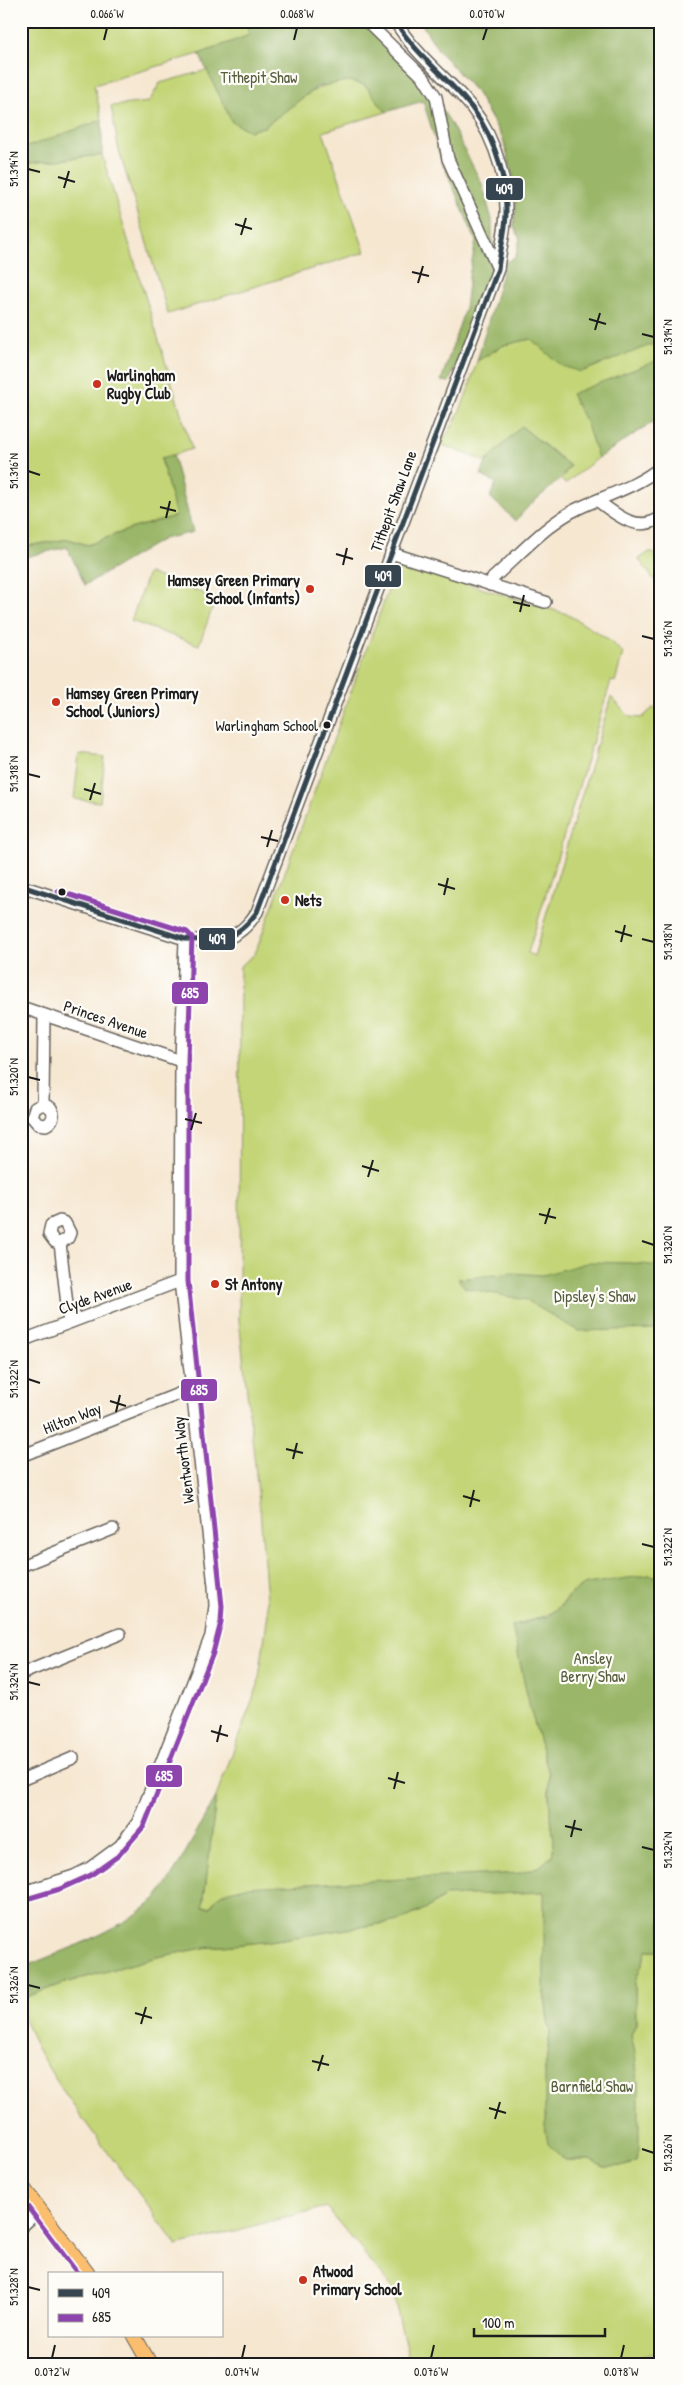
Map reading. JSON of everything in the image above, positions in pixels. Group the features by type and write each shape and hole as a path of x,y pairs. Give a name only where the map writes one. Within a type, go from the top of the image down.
{"main road":[{"path":"21,2185 86,2272"},
{"path":"135,2338 150,2364"}],"street":[{"path":"366,21 424,78 436,97 448,159 498,269"},
{"name":"Tithepit Shaw Lane","path":"21,886 185,939 211,942 223,940 238,933 250,923 257,912 498,269 506,213 503,177 488,132 463,96 416,51 403,36 395,21"},
{"path":"490,585 493,578 552,526 578,508 635,484 661,467"},
{"path":"598,501 625,522 649,523 661,516"},
{"path":"391,553 545,602"},
{"name":"Wentworth Way","path":"21,1894 74,1876 90,1868 120,1846 129,1835 145,1808 206,1650 214,1621 214,1600 180,1282 181,1061 185,939"},
{"name":"Princes Avenue","path":"21,1007 181,1061"},
{"path":"42,1104 44,1015"},
{"path":"60,1243 69,1322"},
{"name":"Clyde Avenue","path":"21,1341 180,1282"},
{"name":"Hilton Way","path":"21,1456 191,1390"},
{"path":"21,1566 113,1529"},
{"path":"21,1674 120,1634"},
{"path":"21,1780 73,1758"},
{"path":"21,2226 40,2210"}],"green space":[{"path":"21,21 246,21 250,35 199,54 94,85 102,120 21,150"},
{"name":"Tithepit Shaw","path":"246,21 363,21 419,74 450,122 482,184 492,220 492,271 480,307 449,382 441,381 465,308 476,241 442,161 423,101 386,112 365,85 347,81 317,87 264,127 250,131 232,122 199,54 249,35"},
{"path":"420,21 661,21 661,424 654,421 598,458 565,484 561,480 570,466 521,426 486,462 440,444 458,415 467,394 477,361 504,345 531,339 505,263 516,256 520,239 514,226 516,202 513,176 503,139 477,93 439,51"},
{"path":"420,21 661,21 661,341 581,372 562,366 531,339 504,345 477,361 505,263 516,256 520,239 514,226 516,202 513,176 503,139 477,93 439,51"},
{"path":"207,70 232,122 264,127 311,92 324,86 351,81 364,85 370,90 386,112 323,132 365,252 168,314 118,147 111,106 149,102 160,83"},
{"path":"102,120 102,155 21,164 21,149"},
{"name":"Warlingham Rugby Club","path":"102,155 192,449 161,459 176,516 130,529 88,545 68,539 21,547 21,164"},
{"path":"661,359 661,424 654,421 598,458 586,422 571,394"},
{"path":"521,426 570,466 516,521 490,497 496,483 481,475 486,462"},
{"path":"173,455 193,532 163,539 85,585 67,547 21,558 21,547 68,539 88,545 130,529 176,516 161,458"},
{"path":"651,551 661,564 661,586 659,587 639,559"},
{"path":"398,563 567,614 608,639 623,653 615,682 611,681 528,953 534,956 611,697 630,717 642,718 654,707 661,715 661,1578 649,1575 571,1593 558,1608 551,1612 512,1626 530,1708 549,1774 549,1799 554,1843 544,1993 550,2032 545,2070 547,2094 564,2160 590,2160 603,2167 631,2164 639,2094 635,2053 631,2035 636,2023 635,1982 647,1951 661,1951 661,2352 610,2364 410,2364 391,2286 326,2207 177,2246 60,2087 33,2039 24,2018 21,1999 61,1984 157,1957 203,1948 263,1942 399,1921 427,1908 444,1897 203,1907 216,1797 258,1685 268,1613 260,1510 239,1320 240,966 255,954"},
{"path":"148,573 216,598 199,645 131,621"},
{"path":"79,754 105,757 100,802 74,799"},
{"name":"Dipsley's Shaw","path":"590,1262 661,1266 661,1329 578,1331 526,1300 465,1288 458,1279 513,1273 543,1275"},
{"path":"649,1575 661,1578 661,1951 647,1951 635,1982 636,2023 631,2035 635,2053 639,2094 639,2150 636,2161 625,2166 603,2167 590,2160 564,2160 548,2144 545,2125 545,2070 550,2032 544,1993 544,1892 445,1896 427,1908 399,1921 263,1942 203,1948 157,1957 61,1984 21,1999 21,1968 76,1946 117,1926 135,1915 162,1891 216,1797 203,1907 211,1907 217,1898 225,1892 246,1887 520,1873 540,1866 552,1856 554,1843 549,1799 549,1774 530,1708 512,1626 548,1616 564,1603 571,1593 586,1584"}],"transit line":[{"name":"409","path":"21,886 185,939 208,940 226,938 242,929 257,912 498,269 504,234 506,197 500,165 488,135 471,107 418,51 395,21"},
{"name":"685","path":"23,1900 60,1889 91,1875 118,1856 144,1826 213,1653 221,1622 222,1606 188,1281 188,1061 192,937 187,932 58,891"},
{"name":"685","path":"21,2198 76,2272"}],"place":[{"name":"Warlingham Rugby Club","path":"97,384"},
{"name":"Hamsey Green Primary School (Infants)","path":"310,589"},
{"name":"Hamsey Green Primary School (Juniors)","path":"56,702"},
{"name":"Warlingham School","path":"327,725"},
{"name":"Nets","path":"285,900"},
{"name":"St Antony","path":"215,1284"},
{"name":"Atwood Primary School","path":"303,2280"}],"park label":[{"name":"Ansley Berry Shaw","path":"593,1667"},
{"name":"Barnfield Shaw","path":"592,2086"}]}
